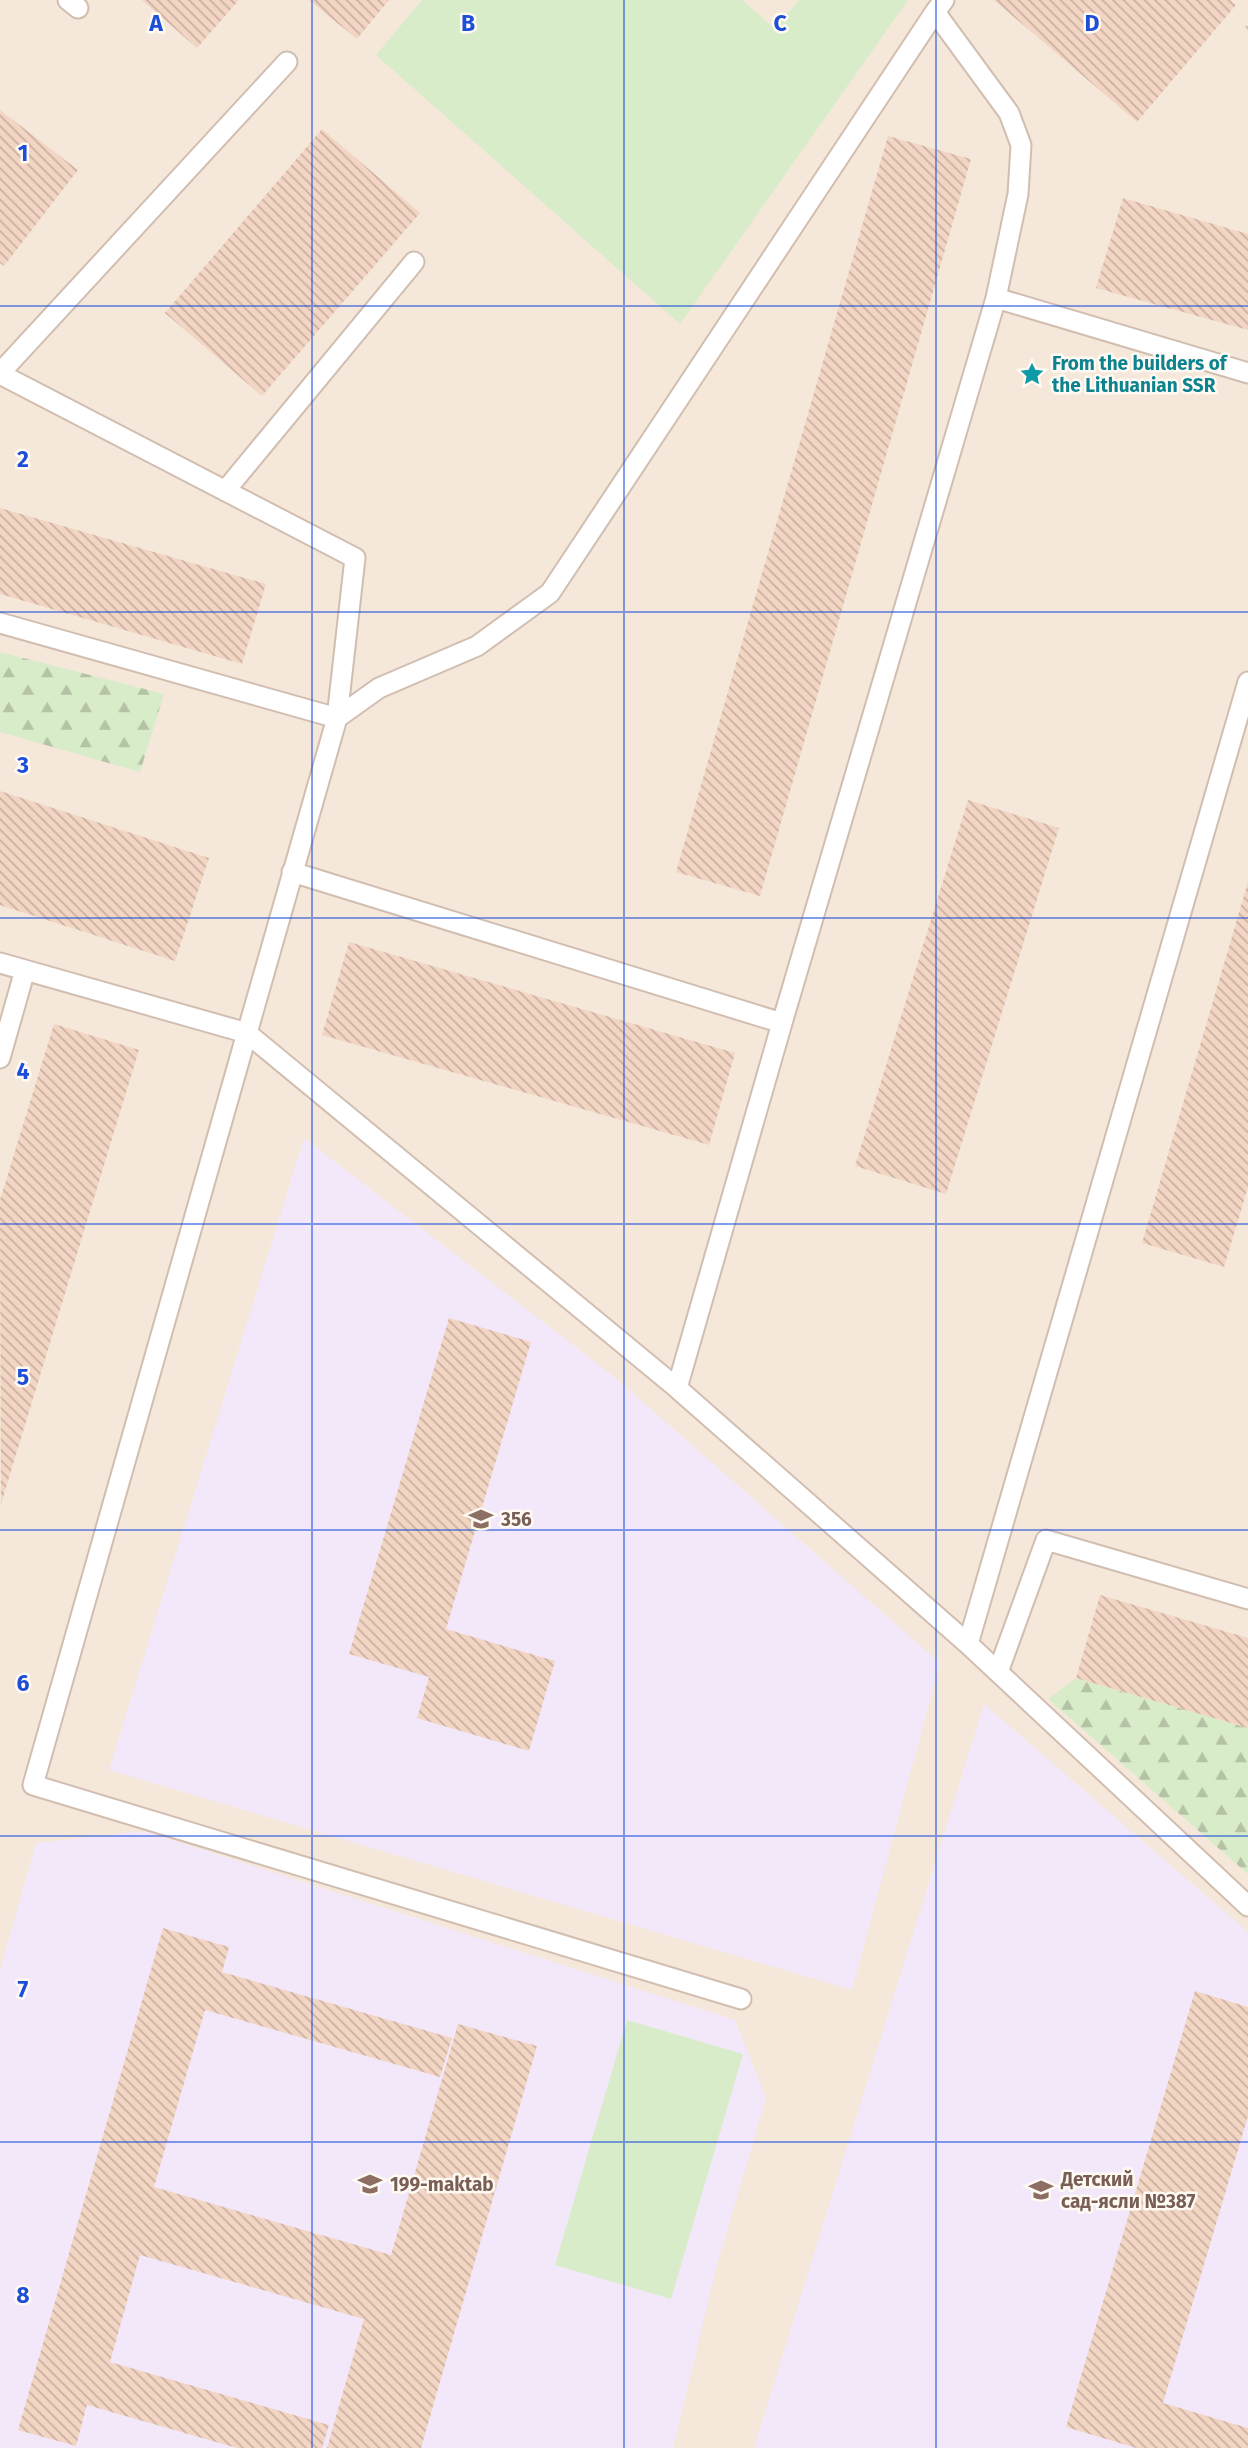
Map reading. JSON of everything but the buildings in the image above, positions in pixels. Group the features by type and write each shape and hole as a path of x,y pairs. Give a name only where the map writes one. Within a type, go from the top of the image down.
{"lane":[{"path":"337,718 379,688 477,646 550,593 940,6 1009,113 1021,145 1018,194 996,298 677,1388"},
{"path":"287,62 0,374 355,558 337,718 33,1785 741,1999"},
{"path":"225,491 414,262"},
{"path":"996,298 1248,373"},
{"path":"0,623 337,718"},
{"path":"968,1644 1248,682"},
{"path":"292,873 782,1023"},
{"path":"0,963 247,1033 677,1388 968,1644 1248,1906"},
{"path":"0,1058 25,970"},
{"path":"998,1672 1046,1540 1248,1598"}],"shaded area":[{"path":"0,0 1248,0 1248,2448 0,2448"},
{"name":"356","path":"304,1138 612,1375 940,1663 852,1990 109,1770"},
{"name":"Детский сад-ясли №387","path":"984,1704 1248,1932 1248,2448 754,2448"},
{"name":"199-maktab","path":"144,1831 735,2020 766,2098 716,2269 673,2448 0,2448 0,1970 36,1843"}],"green space":[{"path":"422,0 742,0 774,28 799,0 908,0 680,324 376,55"},
{"path":"0,652 164,694 140,772 0,732"},
{"path":"1076,1678 1248,1728 1248,1874 1048,1699"},
{"path":"627,2020 743,2054 671,2299 555,2265"}],"place":[{"name":"From the builders of the Lithuanian SSR","path":"1032,374"},
{"name":"356","path":"481,1519"},
{"name":"199-maktab","path":"370,2184"},
{"name":"Детский сад-ясли №387","path":"1041,2190"}]}
